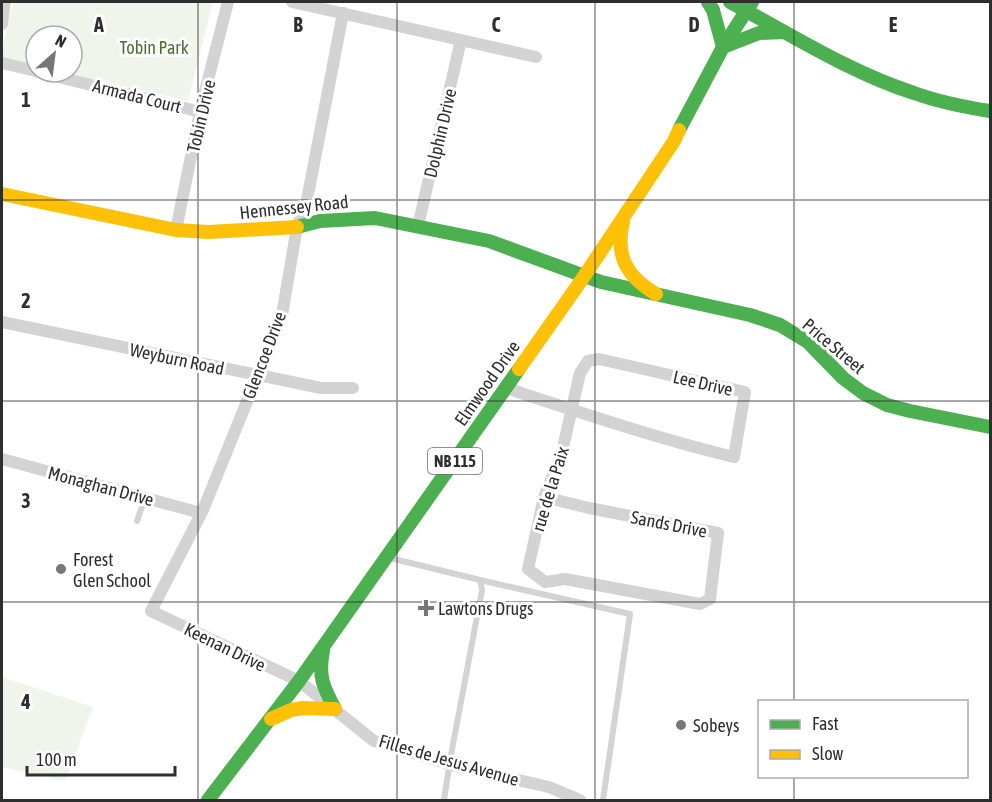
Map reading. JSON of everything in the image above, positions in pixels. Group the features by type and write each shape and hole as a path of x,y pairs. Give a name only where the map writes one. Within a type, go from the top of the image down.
{"main road":[{"path":"708,2 713,10 723,47 753,34 768,31 786,32"},
{"path":"730,2 749,6 786,32 867,74 902,89 936,100 990,111"},
{"name":"Elmwood Drive","path":"208,801 299,681 585,275 674,141 723,47 749,6"},
{"name":"Hennessey Road","path":"2,194 176,230 209,232 297,227 320,221 375,218 489,240 585,275"},
{"path":"624,214 620,232 620,249 626,266 637,280 656,294"},
{"name":"Price Street","path":"585,275 601,282 750,315 780,325 808,342 856,388 887,405 990,427"},
{"path":"324,646 320,674 322,686 335,709"},
{"path":"269,720 291,710 303,708 335,709"}],"street":[{"path":"2,24 5,2"},
{"name":"Tobin Drive","path":"176,230 201,112 228,2"},
{"path":"292,2 536,57"},
{"name":"Glencoe Drive","path":"151,612 201,513 282,315 297,227 307,200 343,13"},
{"name":"Dolphin Drive","path":"418,226 461,40"},
{"name":"Armada Court","path":"2,63 24,69"},
{"name":"Armada Court","path":"84,83 201,112"},
{"name":"Weyburn Road","path":"2,322 257,376 321,388 352,388"},
{"name":"Lee Drive","path":"599,359 745,392 734,457 678,443 572,410 580,373 588,361 599,359"},
{"path":"506,388 572,410"},
{"name":"rue de la Paix","path":"528,569 544,497 562,452 572,410"},
{"name":"Monaghan Drive","path":"2,459 201,513"},
{"name":"Sands Drive","path":"528,569 545,582 564,579 700,604 710,599 718,534 544,497"},
{"name":"Keenan Drive","path":"151,612 299,681"},
{"name":"Filles de Jesus Avenue","path":"299,681 374,741 450,764 549,787 580,801"}],"lane":[{"path":"138,521 145,498"},
{"path":"387,557 630,614 603,801"},
{"path":"444,801 482,590 480,580"}],"green space":[{"name":"Tobin Park","path":"13,2 213,2 188,101 84,77 84,24 24,24 24,64 2,59"},
{"path":"2,677 93,707 65,781 2,767"}],"traffic: fast":[{"path":"708,2 713,10 723,47 759,33 784,32"},
{"path":"730,2 820,52 866,74 942,102 990,111"},
{"path":"679,130 723,47 752,2"},
{"path":"297,227 320,221 375,218 489,241 601,282 750,315 780,325 808,342 843,378 863,393 887,405 990,427"},
{"path":"208,800 299,681 519,369"},
{"path":"323,651 321,668 323,681 335,709"}],"traffic: slow":[{"path":"519,369 585,275 679,130"},
{"path":"2,194 176,230 209,232 297,227"},
{"path":"623,221 621,245 625,264 637,280 656,294"},
{"path":"271,719 291,710 303,708 335,709"}],"place":[{"name":"Forest Glen School","path":"61,569"},
{"name":"Lawtons Drugs","path":"426,608"},
{"name":"Sobeys","path":"681,725"}]}
